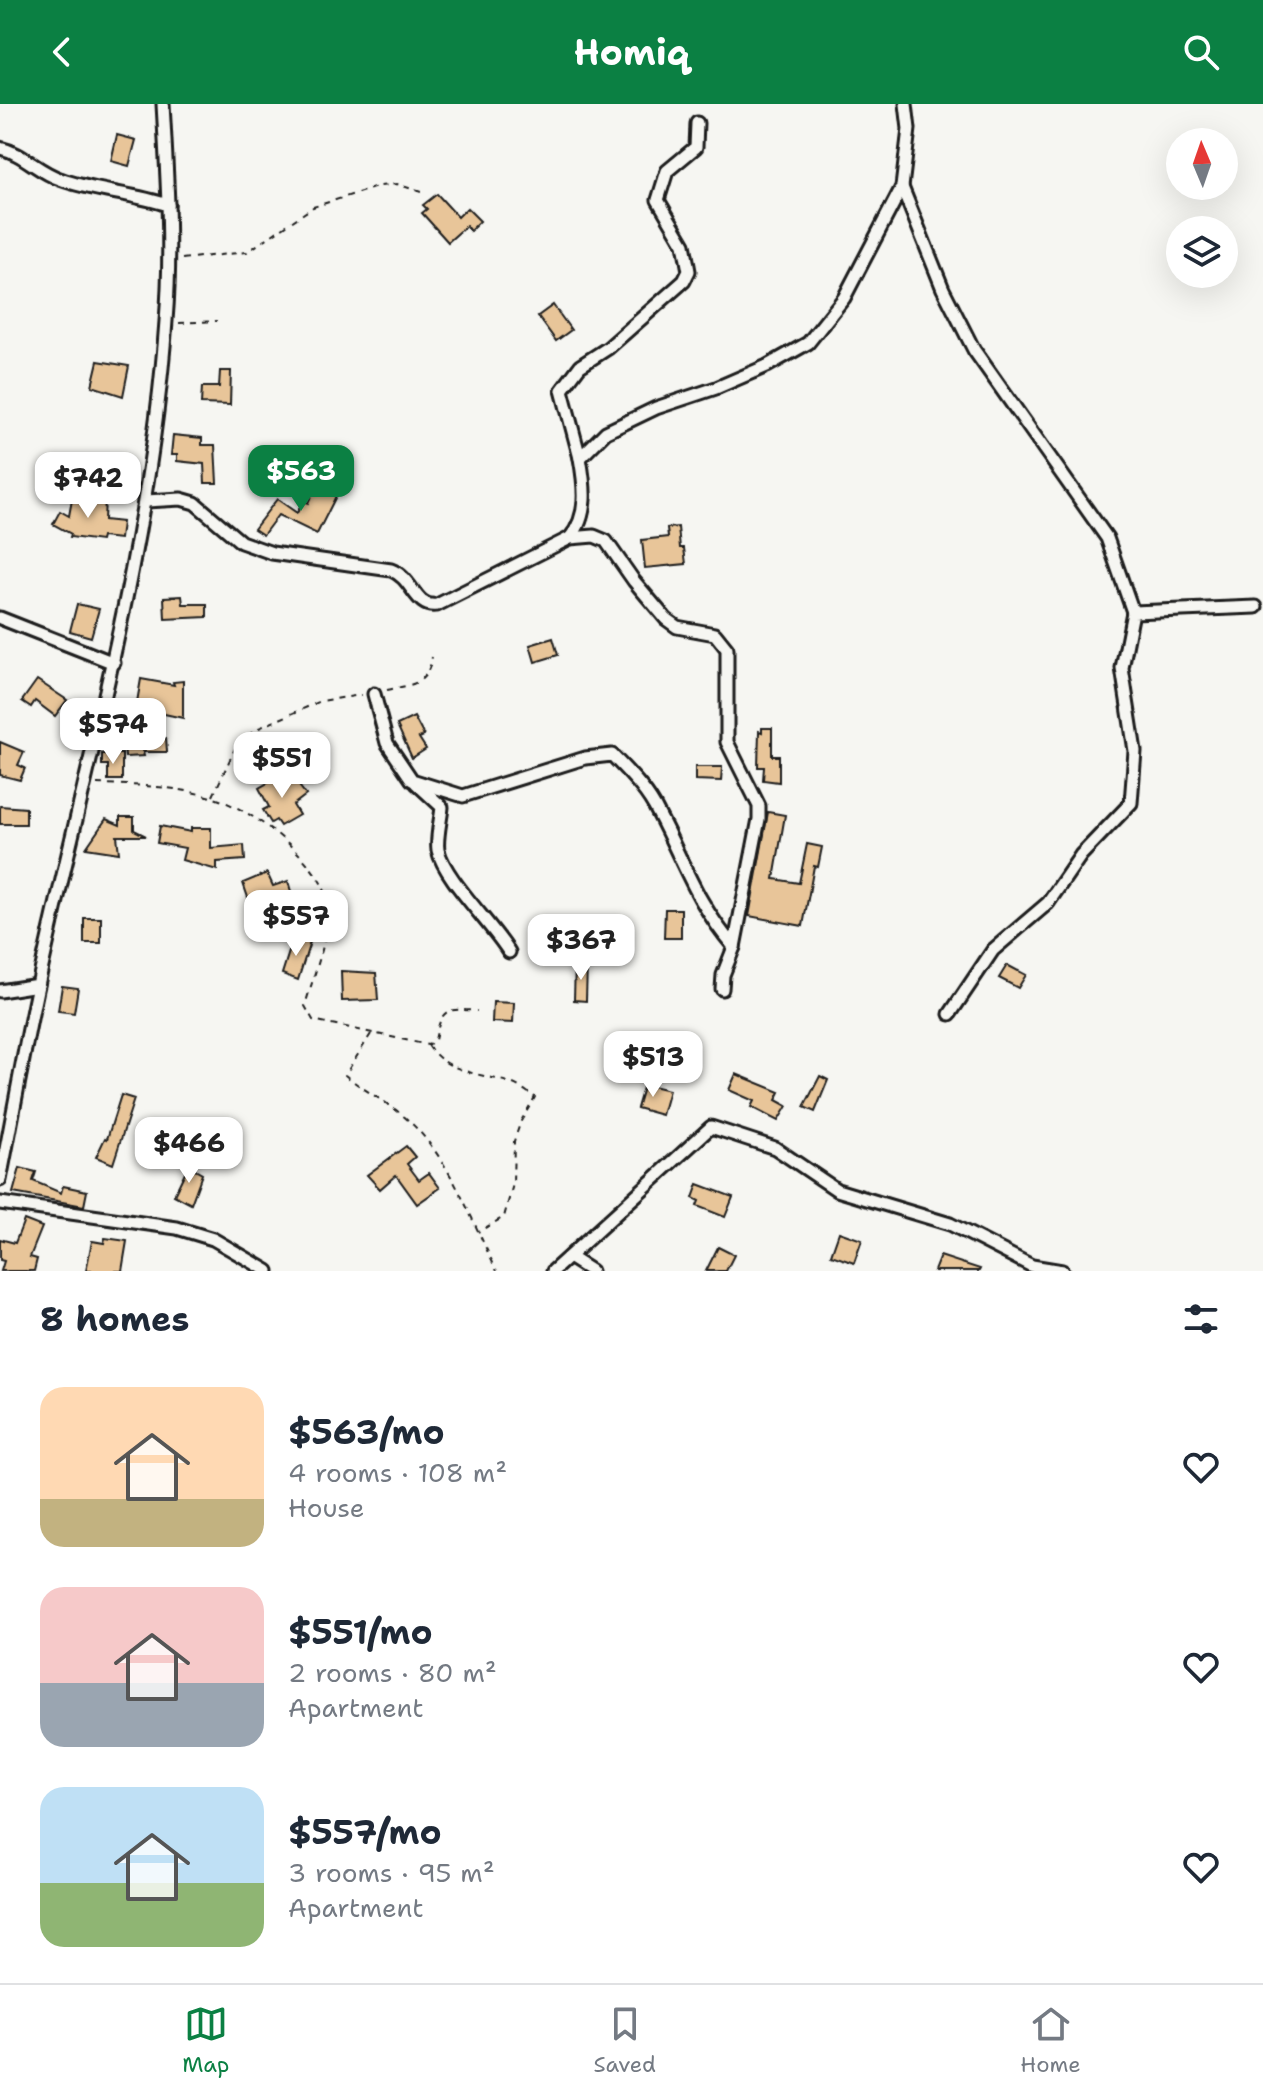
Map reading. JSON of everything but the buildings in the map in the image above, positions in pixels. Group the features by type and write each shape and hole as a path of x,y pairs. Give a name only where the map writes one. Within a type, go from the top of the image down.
{"street":[{"path":"0,1180 38,985 114,663 146,501 166,324 168,205 163,104"},
{"path":"580,458 606,432 656,408 716,388 767,366 808,343 844,298 902,187 909,129 906,104"},
{"path":"570,538 581,525 585,487 562,390 580,366 608,348 684,281 689,271 684,244 658,200 667,171 696,147 697,123"},
{"path":"0,148 30,161 48,175 91,190 168,205"},
{"path":"902,187 943,289 974,350 1107,538 1133,612 1122,668 1135,751 1131,803 1081,855 1048,903 993,950 950,1014"},
{"path":"146,501 181,499 195,503 241,542 272,553 391,570 408,580 422,603 428,607 570,538 594,536 606,541 666,619 677,627 715,634 727,649 724,731 755,795 759,819 734,947 723,975 722,989"},
{"path":"1133,612 1256,607"},
{"path":"0,618 114,663"},
{"path":"374,694 387,743 412,780 442,807 438,850 455,882 509,952"},
{"path":"412,780 463,796 585,758 612,755 639,783 658,811 708,916 734,947"},
{"path":"0,991 38,985"},
{"path":"553,1271 711,1127 775,1148 837,1190 950,1224 1032,1266 1062,1271"},
{"path":"0,1203 177,1228 213,1239 268,1271"},
{"path":"569,1257 591,1271"}],"path":[{"path":"167,260 247,252 313,207 380,186 397,184 421,192"},
{"path":"166,324 217,321"},
{"path":"212,797 238,742 259,728 335,696 374,694 424,679 432,657"},
{"path":"85,784 155,787 212,797 245,814 290,845 313,871 327,898 329,918 305,1006 313,1020 428,1045 435,1040 440,1016 446,1011 477,1011"},
{"path":"371,1034 345,1075 402,1114 435,1151 455,1183 497,1271"},
{"path":"428,1045 436,1058 481,1077 514,1084 535,1097 514,1141 513,1184 504,1217 477,1233"}]}
